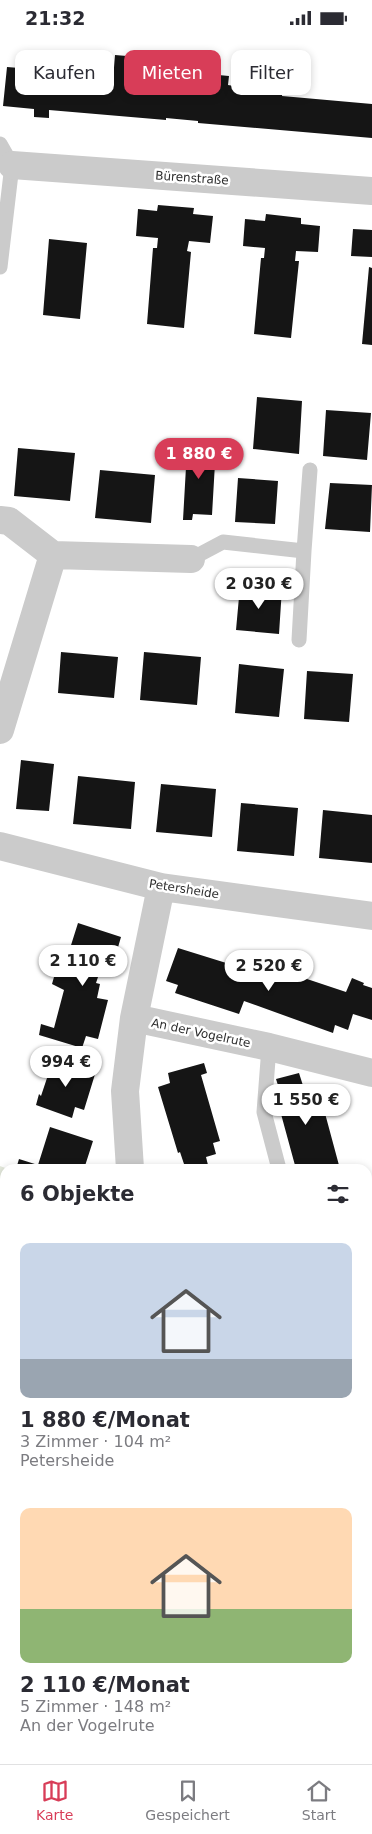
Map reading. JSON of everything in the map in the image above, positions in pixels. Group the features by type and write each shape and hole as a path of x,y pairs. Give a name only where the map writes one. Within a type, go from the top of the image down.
{"street":[{"name":"Bürenstraße","path":"6,155 372,191"},
{"path":"0,520 9,521 53,555 191,559"},
{"path":"0,731 53,555"},
{"name":"Petersheide","path":"0,846 161,887 372,916"},
{"name":"An der Vogelrute","path":"130,1164 124,1091 134,1018 161,887"},
{"name":"An der Vogelrute","path":"134,1018 269,1047 372,1073"}],"lane":[{"name":"Bürenstraße","path":"0,267 6,155"},
{"path":"299,640 310,470"},
{"path":"191,559 223,542 304,551"},
{"path":"269,1047 264,1112 279,1164"}],"building":[{"path":"115,55 124,56 124,95 221,95 221,75 229,76 228,85 231,86 231,95 282,95 372,104 372,138 198,123 198,121 166,118 166,120 49,110 49,118 34,117 34,109 3,106 7,67 15,68 15,95 114,95"},
{"path":"158,205 194,208 193,214 213,216 210,243 189,241 187,251 191,252 184,328 147,324 153,248 157,248 158,238 136,236 138,209 157,211"},
{"path":"266,214 301,218 301,224 320,226 318,252 296,251 295,261 299,261 291,338 254,334 261,258 264,258 265,248 243,246 245,219 265,221"},
{"path":"353,229 372,230 372,257 351,256"},
{"path":"49,239 87,243 80,319 43,315"},
{"path":"369,267 372,268 372,345 362,344"},
{"path":"257,397 302,401 299,454 253,449"},
{"path":"326,410 371,413 367,460 323,456"},
{"path":"185,445 216,446 212,515 193,514 192,520 183,520 186,467 183,467"},
{"path":"18,448 75,453 70,501 14,496"},
{"path":"100,470 155,475 151,523 95,518"},
{"path":"238,478 278,481 275,524 235,522"},
{"path":"330,483 372,485 370,532 325,529"},
{"path":"240,586 282,588 279,634 236,630"},
{"path":"61,652 118,657 114,698 58,693"},
{"path":"144,652 201,657 197,705 140,700"},
{"path":"239,664 284,669 279,717 235,713"},
{"path":"307,671 353,674 349,722 304,719"},
{"path":"21,760 54,764 49,811 16,809"},
{"path":"78,776 135,782 131,829 73,824"},
{"path":"161,784 216,789 212,837 156,832"},
{"path":"241,803 298,808 294,856 237,851"},
{"path":"323,810 372,815 372,863 319,858"},
{"path":"78,923 121,937 110,975 100,971 96,983 100,984 97,998 108,1000 98,1039 86,1036 82,1048 39,1035 41,1024 54,1028 64,990 52,984 56,970 70,975 74,964 66,961"},
{"path":"178,948 265,975 268,966 346,992 352,978 372,988 372,1020 353,1014 348,1030 335,1025 333,1033 244,1001 239,1014 175,993 178,985 166,981"},
{"path":"54,1057 96,1071 84,1110 75,1107 72,1118 36,1105 39,1094 41,1096"},
{"path":"204,1063 207,1073 201,1075 220,1141 213,1143 216,1154 206,1157 208,1164 184,1164 180,1152 178,1153 158,1087 170,1083 168,1073"},
{"path":"299,1073 306,1095 319,1091 339,1164 295,1164 278,1103 283,1101 276,1079"},
{"path":"50,1127 93,1141 86,1164 38,1164"},
{"path":"19,1159 35,1164 18,1164"}]}
